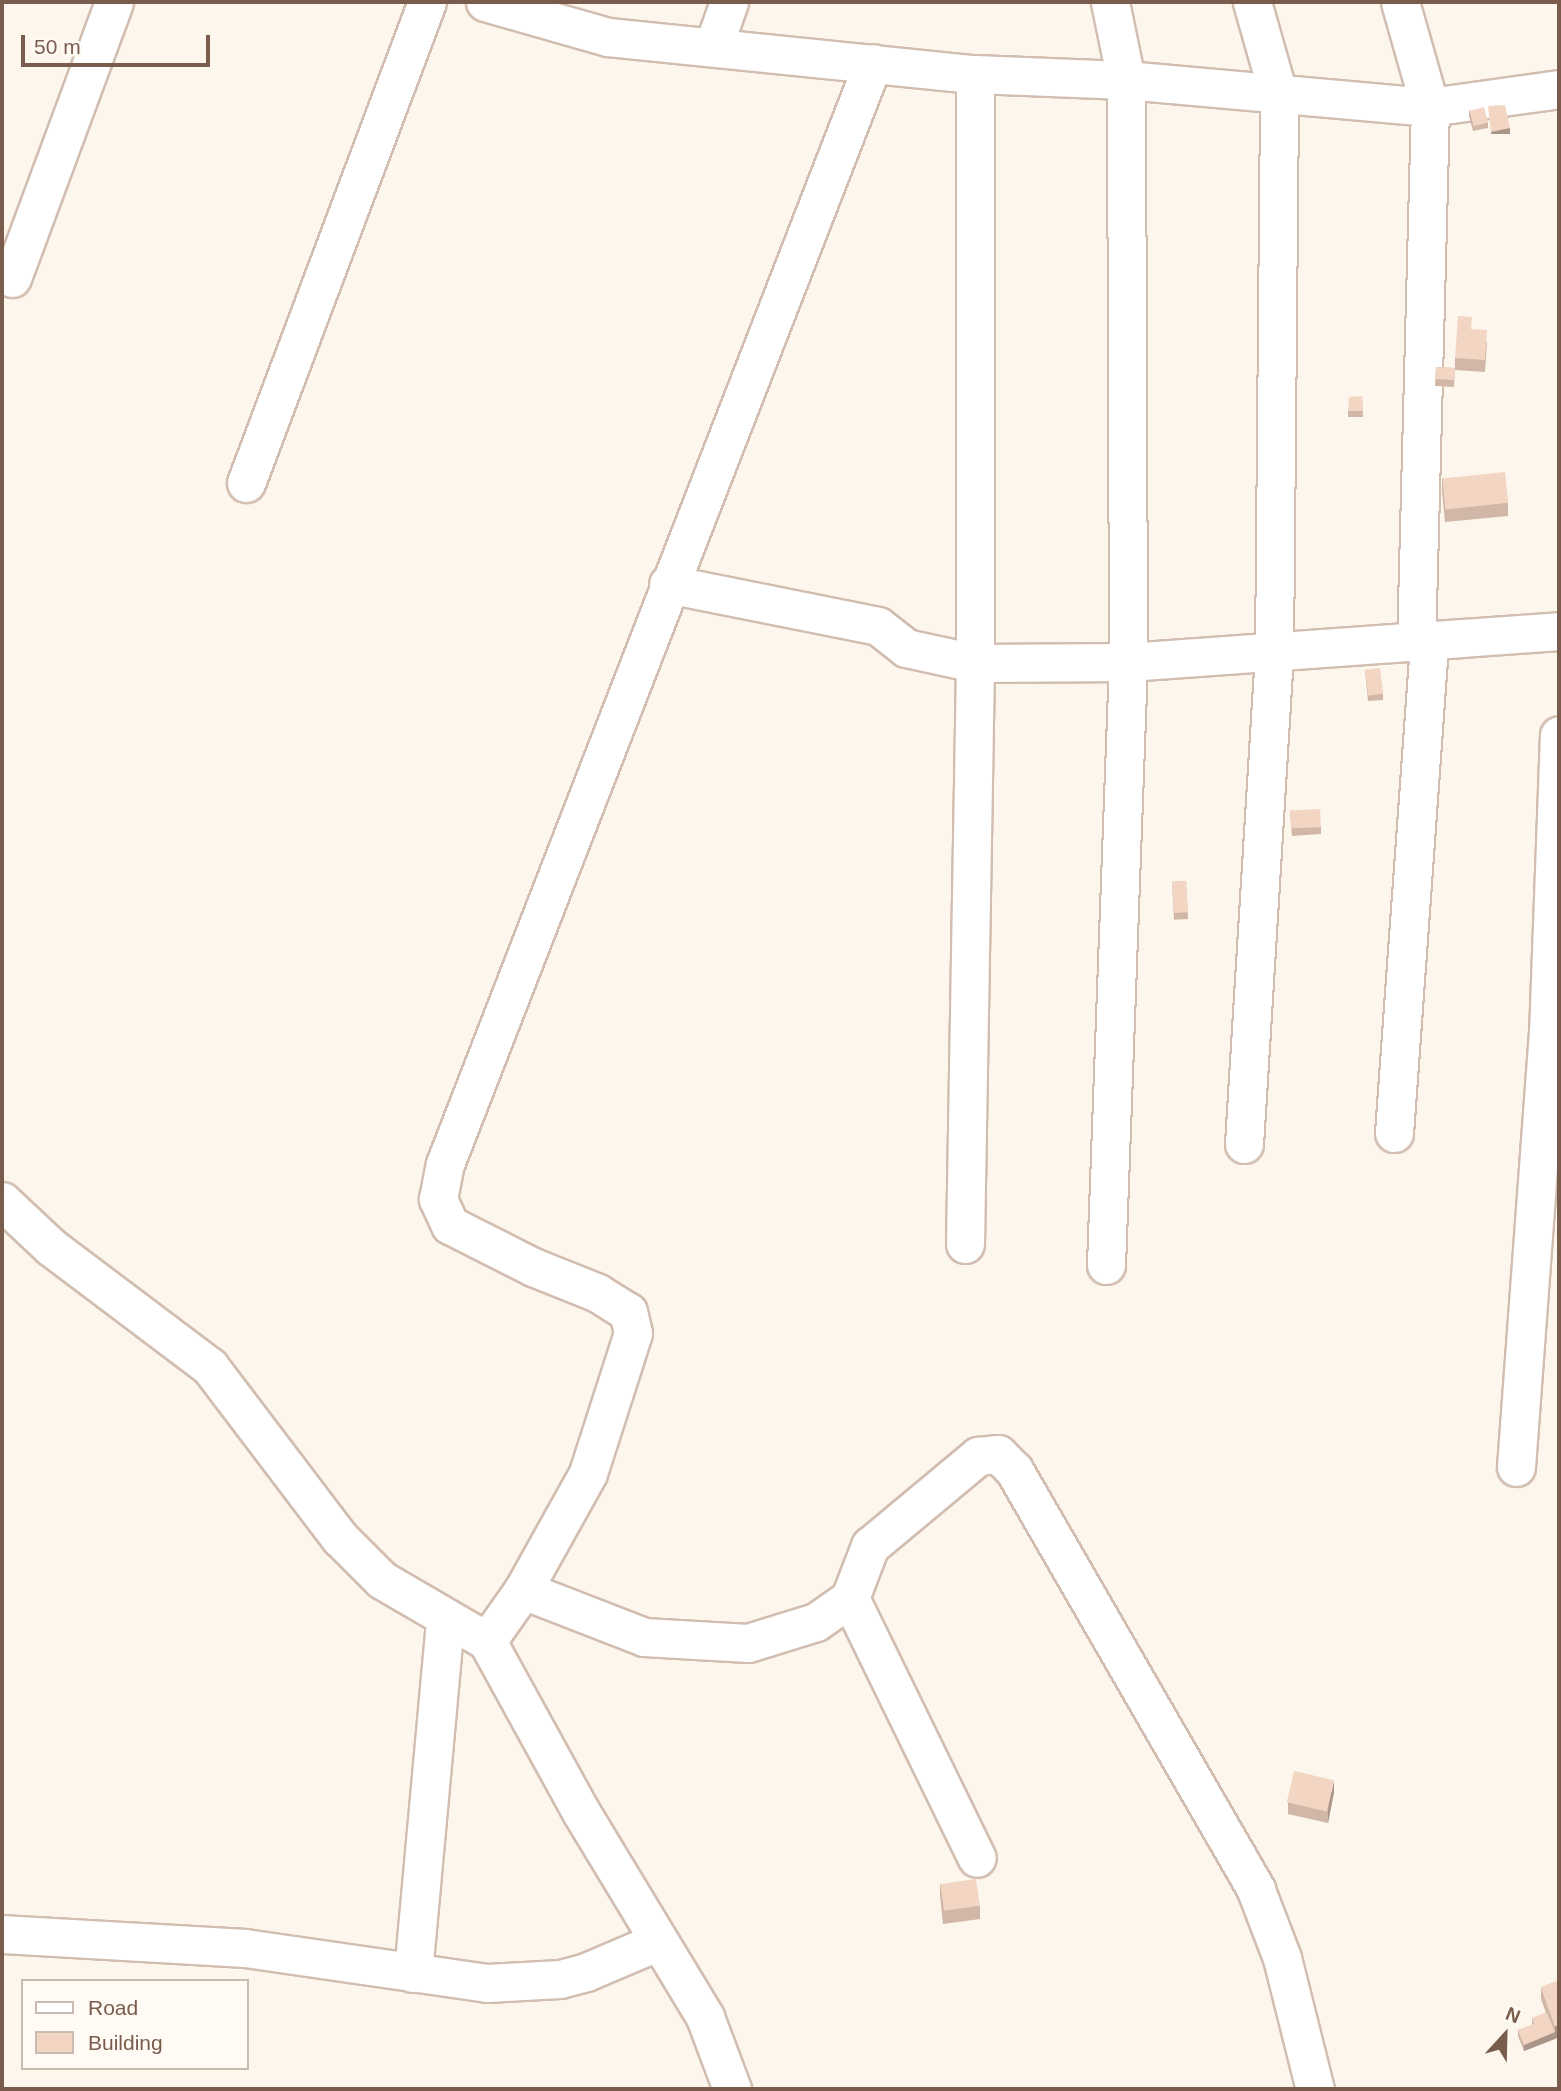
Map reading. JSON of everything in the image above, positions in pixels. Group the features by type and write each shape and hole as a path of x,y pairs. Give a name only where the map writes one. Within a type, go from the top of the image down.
{"street":[{"path":"12,278 114,2"},
{"path":"246,483 426,2"},
{"path":"485,2 608,37 975,74 1126,80 1279,97 1430,107 1559,89"},
{"path":"713,47 729,2"},
{"path":"1106,1265 1128,662 1126,80 1110,2"},
{"path":"1244,1144 1274,653 1279,97 1252,2"},
{"path":"1394,1133 1422,643 1430,107 1400,2"},
{"path":"487,1641 523,1590 588,1473 633,1333 628,1312 450,1225 438,1199 449,1152 873,63"},
{"path":"965,1244 975,663 975,74"},
{"path":"668,584 878,626 906,648 975,663 1128,662 1422,643 1559,631"},
{"path":"1516,1467 1548,1034 1559,735"},
{"path":"2,1201 51,1247 210,1367 340,1538 382,1580 487,1641 705,2017 732,2089"},
{"path":"523,1590 644,1637 748,1643 816,1622 850,1598 870,1546 978,1456 998,1454 1014,1470 1256,1890 1282,1958 1315,2089"},
{"path":"850,1598 977,1858"},
{"path":"413,1973 445,1618"},
{"path":"2,1934 245,1948 487,1983 560,1979 612,1963 659,1941"}],"building":[{"path":"1505,105 1510,128 1491,132 1488,106"},
{"path":"1484,107 1488,122 1474,126 1470,111"},
{"path":"1458,316 1472,317 1471,329 1487,330 1485,360 1455,358"},
{"path":"1436,367 1455,368 1454,380 1435,379"},
{"path":"1362,396 1363,411 1348,411 1349,397"},
{"path":"1505,472 1508,503 1446,509 1442,479"},
{"path":"1380,668 1383,694 1368,696 1365,670"},
{"path":"1320,809 1321,827 1291,829 1290,811"},
{"path":"1186,881 1188,912 1174,913 1172,882"},
{"path":"1294,1771 1334,1780 1327,1811 1287,1802"},
{"path":"976,1879 980,1906 944,1911 940,1884"},
{"path":"1559,1980 1559,2025 1555,2026 1541,1987"},
{"path":"1547,2013 1555,2032 1524,2045 1518,2030 1534,2024 1532,2018"}]}
